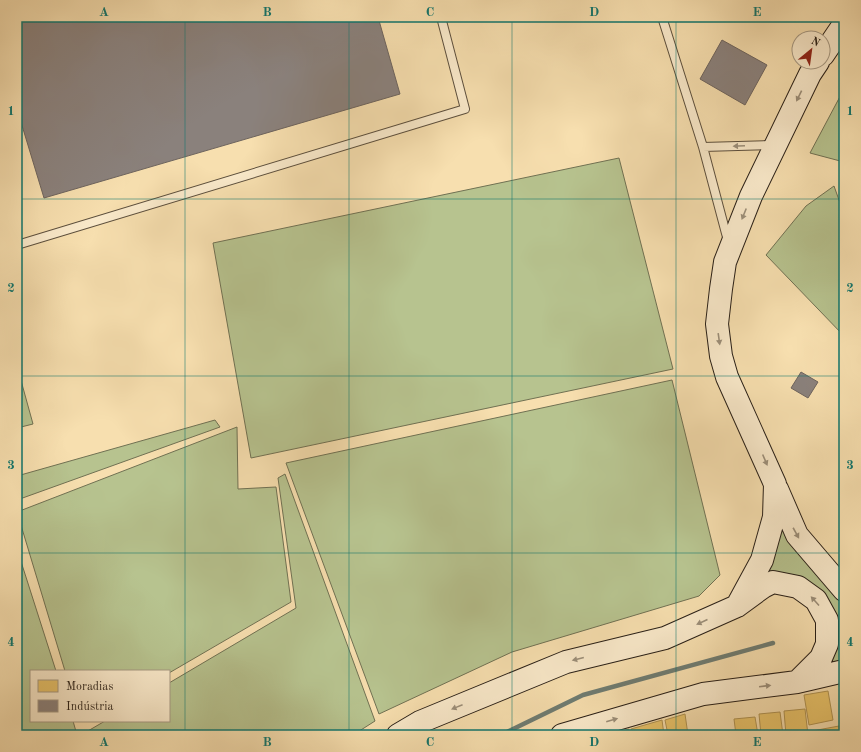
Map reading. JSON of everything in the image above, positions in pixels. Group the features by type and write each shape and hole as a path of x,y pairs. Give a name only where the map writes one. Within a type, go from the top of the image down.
{"main road":[{"path":"831,43 844,24"},
{"path":"813,70 751,196 725,262 717,324 721,356 727,377 797,535 844,590"},
{"path":"737,606 762,560 774,517 775,484"},
{"path":"398,735 420,722 566,662 666,638 737,606 763,587 774,582 798,587 816,600 827,620 827,644 821,658 797,682"},
{"path":"562,735 703,694 797,682 844,671"}],"lane":[{"path":"17,245 465,108 441,17"},
{"path":"662,17 703,147 730,249"},
{"path":"703,147 776,145"}],"green space":[{"path":"844,89 844,162 810,153"},
{"path":"619,158 673,369 251,458 213,243"},
{"path":"834,186 844,214 844,336 766,255 806,206"},
{"path":"17,366 33,424 17,428"},
{"path":"672,380 720,575 699,596 512,652 379,714 286,463"},
{"path":"215,420 220,427 17,500 17,476"},
{"path":"237,427 238,489 276,487 291,602 170,672 170,670 65,670 17,512"},
{"path":"285,474 375,721 353,735 81,735 103,722 170,722 170,682 296,608 278,478"},
{"path":"780,512 844,600 844,663 827,668 835,623 768,578"},
{"path":"17,549 56,670 30,670 30,722 73,722 77,735 17,735"}],"building: Moradias":[{"path":"828,691 833,720 809,725 804,695"},
{"path":"805,709 808,735 786,735 784,711"},
{"path":"780,712 783,735 761,735 759,714"},
{"path":"685,714 688,735 668,735 665,720"},
{"path":"755,717 758,735 736,735 734,719"},
{"path":"662,720 664,735 632,735 631,729"},
{"path":"839,726 840,735 812,735 812,731"},
{"path":"840,726 844,726 844,735 842,735"},
{"path":"629,729 629,735 613,735"}],"building: Indústria":[{"path":"17,17 378,17 400,94 44,198 17,109"},
{"path":"722,40 767,65 745,105 700,79"},
{"path":"801,372 818,382 808,398 791,388"}],"waterway":[{"path":"501,735 583,695 773,643"}]}
